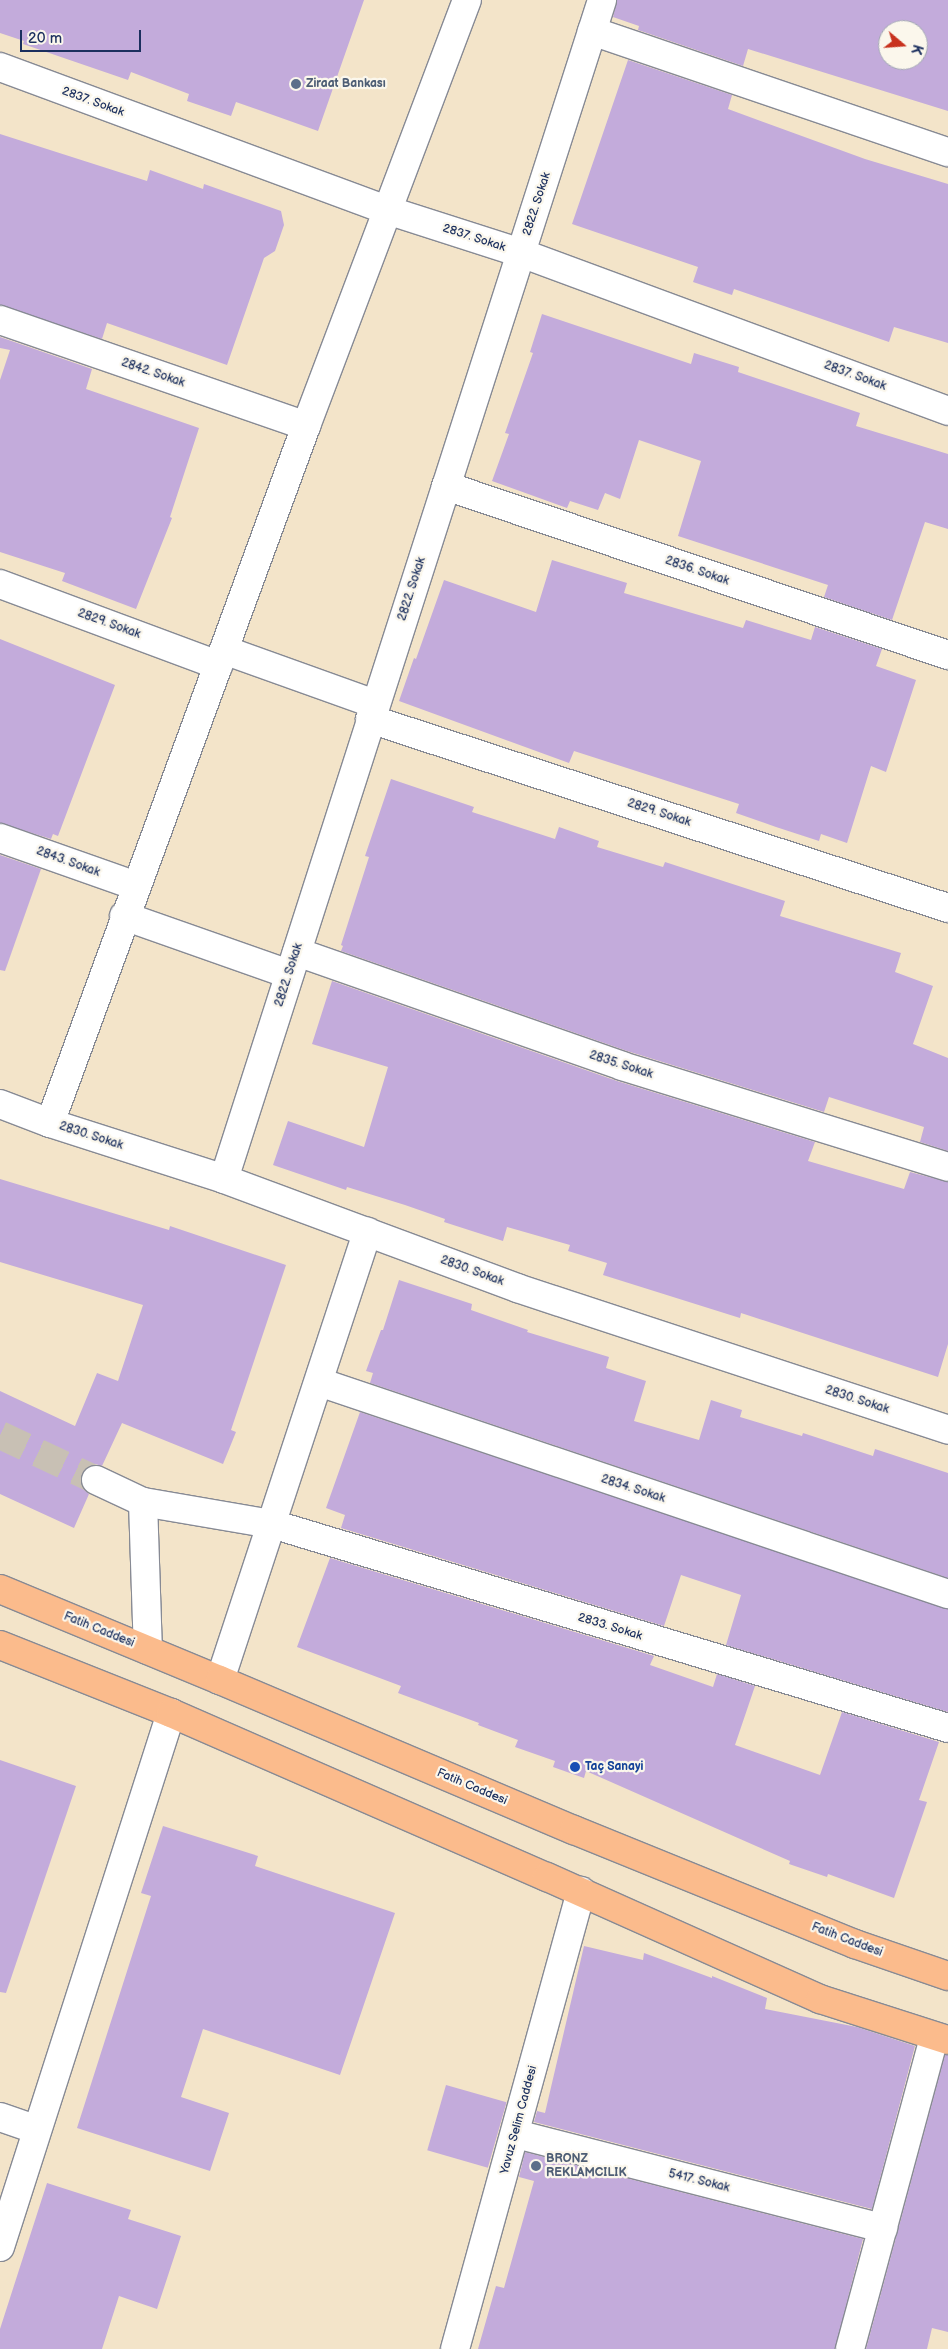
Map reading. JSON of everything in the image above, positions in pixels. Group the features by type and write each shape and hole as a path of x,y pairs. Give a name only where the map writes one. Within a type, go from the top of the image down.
{"main road":[{"name":"Fatih Caddesi","path":"0,1590 220,1680 574,1830 855,1944 948,1976"},
{"path":"0,1645 170,1713 581,1891 820,1999 941,2039"}],"street":[{"path":"50,1123 124,916 466,0"},
{"name":"2822. Sokak","path":"224,1179 602,0"},
{"path":"592,31 948,152"},
{"name":"2837. Sokak","path":"0,67 387,210 521,253 948,411"},
{"name":"2842. Sokak","path":"0,320 306,426"},
{"name":"2836. Sokak","path":"446,486 948,655"},
{"name":"2829. Sokak","path":"0,584 221,657 948,908"},
{"name":"2843. Sokak","path":"0,838 136,886"},
{"name":"2835. Sokak","path":"124,916 293,963 948,1167"},
{"name":"2830. Sokak","path":"0,1104 50,1123 224,1179 517,1288 948,1430"},
{"path":"220,1680 367,1232"},
{"name":"2834. Sokak","path":"318,1382 948,1594"},
{"name":"2833. Sokak","path":"96,1480 143,1502 272,1524 948,1728"},
{"path":"143,1502 148,1650"},
{"path":"0,2246 170,1713"},
{"name":"Yavuz Selim Caddesi","path":"455,2349 516,2134 581,1891"},
{"path":"850,2349 883,2228 941,2039"},
{"path":"0,2118 37,2130"},
{"name":"5417. Sokak","path":"516,2134 883,2228"}],"building":[{"path":"0,0 364,0 318,131 236,102 231,116 187,101 189,94 131,72 128,80 23,44 24,41 0,33"},
{"path":"617,0 948,0 948,111 748,49 743,66 638,30 639,26 613,17"},
{"path":"628,60 732,95 728,109 865,159 948,184 948,343 894,327 889,342 734,289 732,295 693,282 698,267 572,224"},
{"path":"0,134 147,181 150,170 203,189 204,184 281,211 284,225 275,251 264,258 227,365 107,323 102,339 0,305"},
{"path":"542,314 691,364 694,353 739,367 738,372 860,413 856,426 948,454 948,529 925,522 892,620 824,597 828,585 678,536 701,461 639,440 620,499 605,493 598,510 570,501 567,508 492,481 509,434 505,433 533,353 530,352"},
{"path":"0,337 92,369 86,389 199,428 170,517 172,518 136,609 62,581 65,573 0,552 0,380 10,350 0,348"},
{"path":"552,560 627,583 624,593 743,628 746,620 811,640 815,627 882,649 876,666 916,680 886,772 871,766 847,843 821,834 819,841 776,827 736,813 739,804 574,751 569,763 399,701 444,580 536,612"},
{"path":"0,639 115,685 58,836 53,834 51,839 0,823"},
{"path":"391,779 474,807 472,812 555,839 559,827 599,841 597,847 663,867 665,862 785,901 780,916 901,953 895,972 933,986 913,1044 948,1058 948,1151 920,1142 924,1127 829,1097 824,1112 627,1051 341,951 343,946 341,945 369,857 365,856"},
{"path":"0,855 41,869 5,971 0,970"},
{"path":"332,981 617,1081 815,1142 808,1161 904,1189 910,1172 948,1182 948,1344 938,1377 741,1313 740,1318 603,1275 607,1263 568,1251 570,1245 507,1227 503,1241 444,1222 445,1219 405,1205 347,1187 346,1190 273,1165 288,1121 364,1147 388,1067 312,1044"},
{"path":"0,1179 169,1230 170,1226 286,1265 231,1430 236,1432 223,1464 122,1423 102,1466 95,1464 87,1467 82,1474 80,1481 83,1489 89,1494 74,1528 0,1494 0,1391 75,1426 97,1373 118,1381 143,1305 0,1262"},
{"path":"399,1280 472,1304 471,1310 528,1330 527,1332 609,1357 606,1368 646,1381 634,1421 699,1440 711,1400 742,1410 740,1417 802,1436 803,1433 873,1456 875,1449 948,1473 948,1578 370,1383 373,1373 366,1371 381,1330 383,1330"},
{"path":"360,1412 948,1609 948,1712 726,1645 741,1595 681,1575 664,1626 341,1528 345,1515 326,1508"},
{"path":"330,1558 654,1656 650,1665 713,1687 717,1674 755,1686 735,1745 820,1775 842,1712 939,1742 919,1800 927,1802 894,1898 828,1874 827,1877 789,1864 790,1861 586,1771 584,1778 553,1767 555,1761 515,1747 518,1740 478,1725 479,1723 398,1693 401,1686 297,1647"},
{"path":"0,1760 76,1786 6,1993 0,1992"},
{"path":"163,1826 258,1856 255,1866 395,1913 340,2075 203,2029 181,2097 229,2113 210,2171 77,2128 151,1896 141,1893"},
{"path":"584,1946 643,1960 644,1953 712,1978 712,1976 767,1998 765,2009 857,2027 915,2046 872,2209 534,2122 537,2111 545,2113"},
{"path":"945,2055 948,2055 948,2332 932,2328 927,2349 866,2349"},
{"path":"446,2085 507,2102 488,2168 427,2150"},
{"path":"525,2152 863,2239 835,2349 478,2349 496,2286 504,2288 534,2181 519,2177"},
{"path":"47,2183 131,2210 128,2219 181,2236 157,2309 119,2296 102,2349 0,2349 0,2329"}],"tunnel":[{"path":"0,1435 96,1480"}],"place":[{"name":"Ziraat Bankası","path":"296,84"},
{"name":"Taç Sanayi","path":"575,1767"},
{"name":"BRONZ REKLAMCILIK","path":"536,2166"}]}
